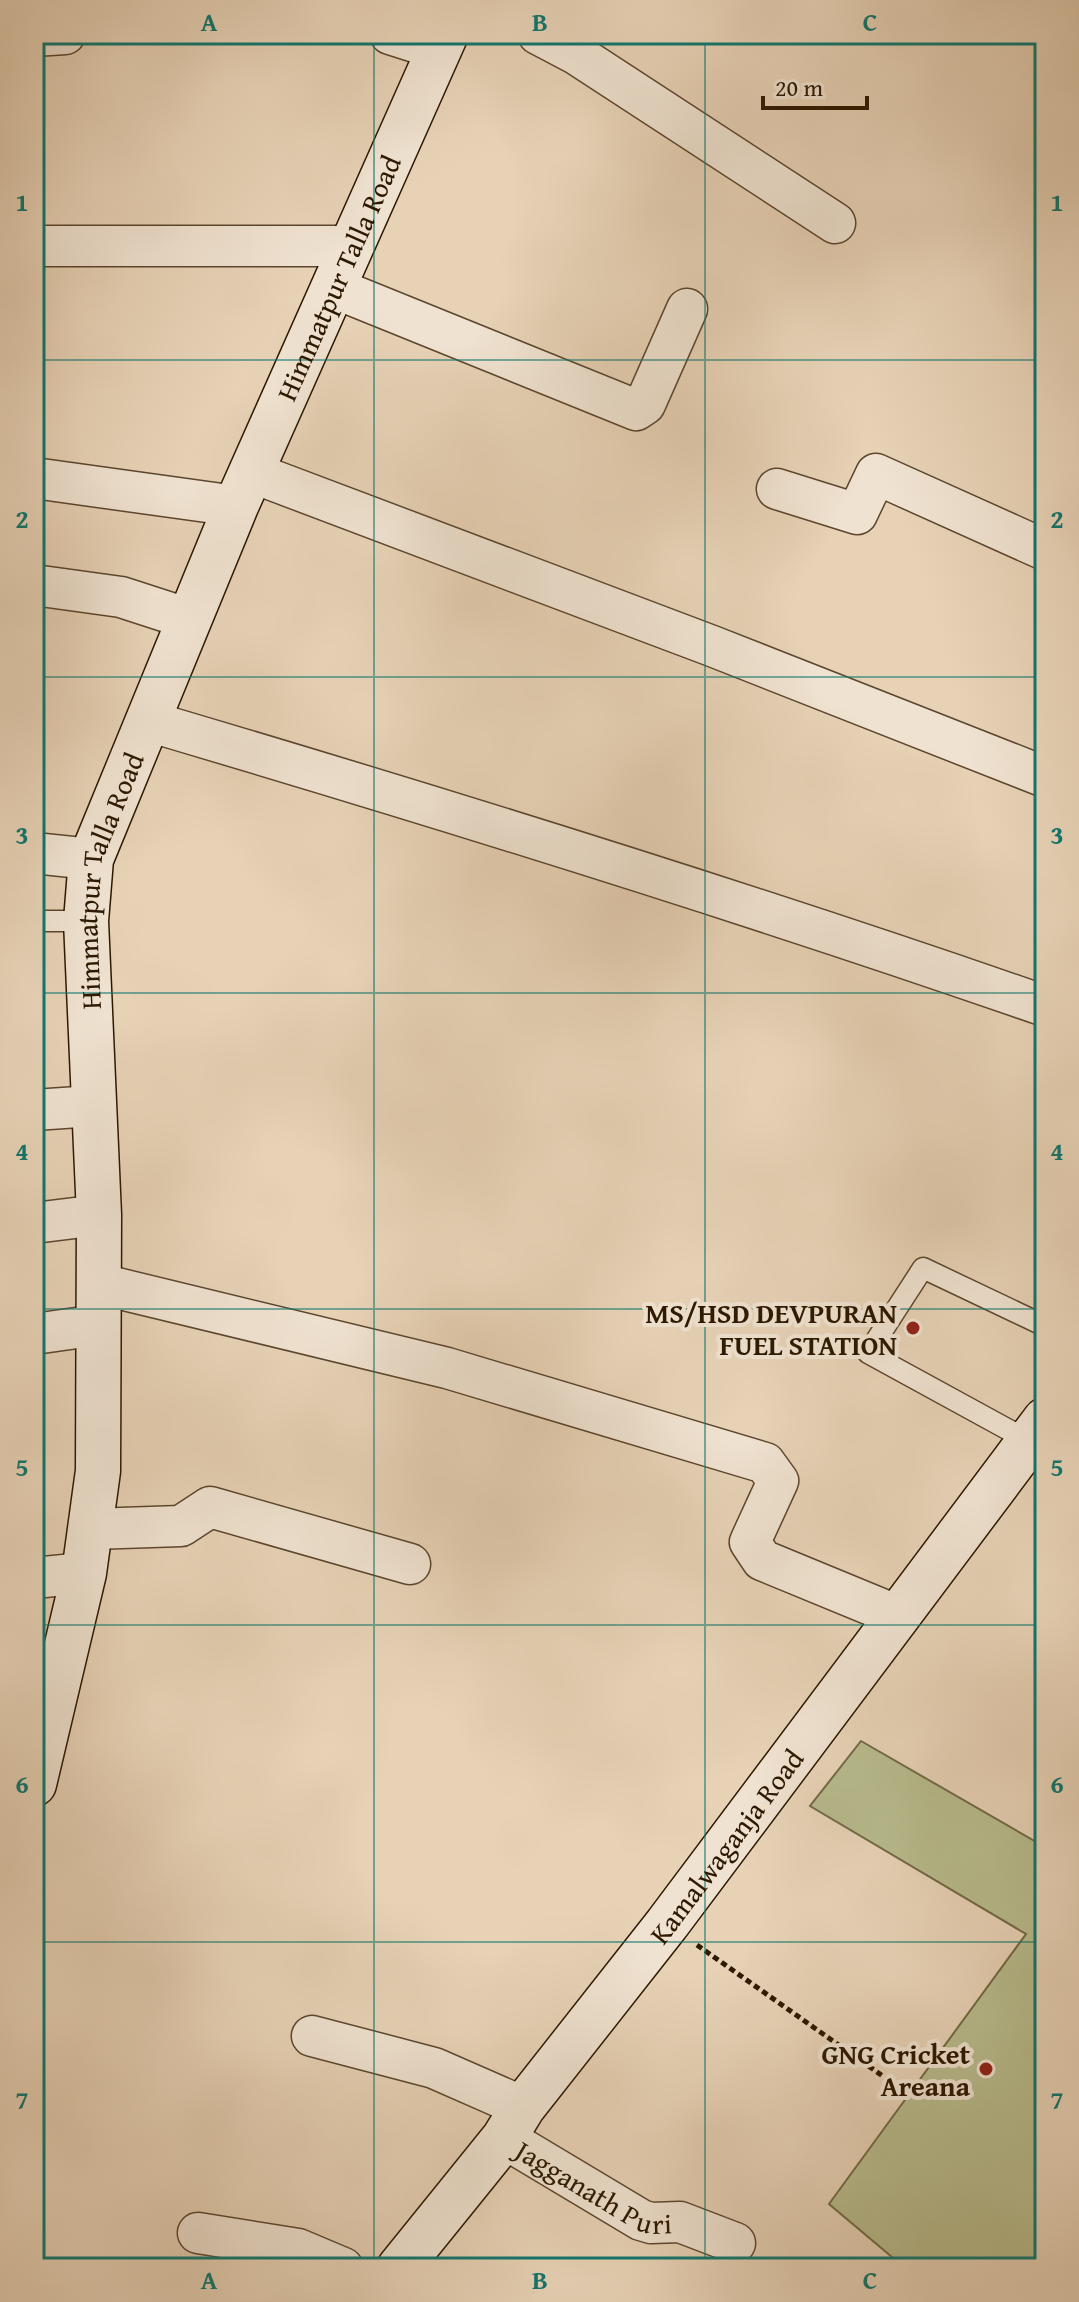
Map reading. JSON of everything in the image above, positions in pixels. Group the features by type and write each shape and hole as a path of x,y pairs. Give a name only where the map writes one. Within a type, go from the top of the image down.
{"street":[{"path":"34,36 65,34"},
{"path":"390,34 441,41"},
{"path":"538,34 576,54 835,223"},
{"name":"Himmatpur Talla Road","path":"34,1784 84,1573 98,1471 99,1215 86,921 91,859 243,489 441,41"},
{"path":"34,246 350,246"},
{"path":"332,287 626,409 636,410 645,404 687,309"},
{"path":"777,489 857,514 876,474 1045,550"},
{"path":"34,478 243,489 712,646 1045,777"},
{"path":"34,585 121,597 189,619"},
{"path":"148,721 460,815 885,950 1045,1006"},
{"path":"34,853 91,859"},
{"path":"34,1110 93,1106"},
{"path":"34,1223 99,1215"},
{"path":"34,1334 99,1304 447,1368 765,1463 778,1481 750,1542 762,1560 898,1616"},
{"name":"Kamalwaganja Road","path":"399,2268 667,1924 1037,1431"},
{"path":"91,1529 181,1526 210,1507 410,1564"},
{"path":"34,1578 84,1573"},
{"name":"Jagganath Puri","path":"312,2036 434,2068 514,2122 641,2220 651,2223 680,2222 735,2243"},
{"path":"198,2233 298,2249 343,2268"}],"lane":[{"path":"34,921 86,921"},
{"path":"1037,1431 868,1353 923,1268 1045,1326"}],"path":[{"path":"667,1924 901,2089"}],"green space":[{"name":"GNG Cricket Areana","path":"861,1741 1045,1847 1045,2268 905,2268 829,2204 1026,1934 810,1806"}],"place":[{"name":"MS/HSD DEVPURAN FUEL STATION","path":"913,1328"},
{"name":"GNG Cricket Areana","path":"986,2069"}]}
